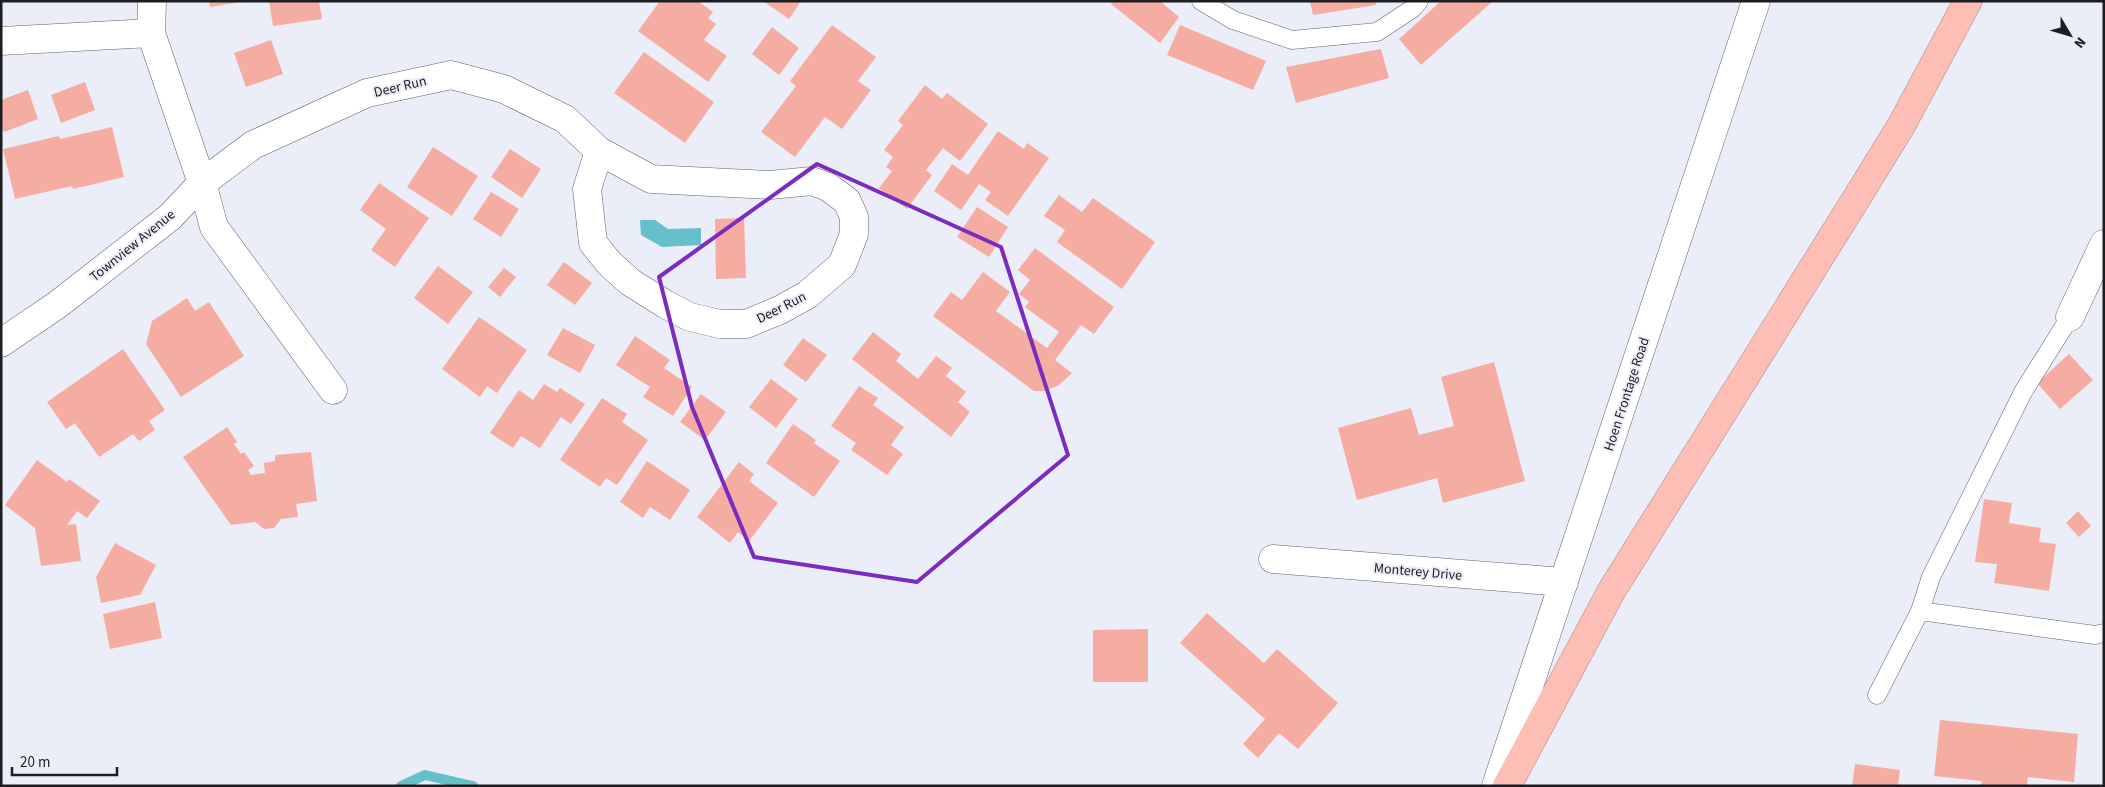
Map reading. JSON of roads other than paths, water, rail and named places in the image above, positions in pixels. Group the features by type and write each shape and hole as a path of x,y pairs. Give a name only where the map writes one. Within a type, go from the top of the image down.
{"highway":[{"path":"1507,786 1612,590 1862,191 1901,126 1968,1"}],"street":[{"path":"152,1 152,33 202,183 214,227 333,390"},
{"name":"Hoen Frontage Road","path":"1496,786 1756,1"},
{"path":"1,41 152,33"},
{"name":"Deer Run","path":"202,183 253,145 367,93 451,75 504,89 565,119 600,151 651,179 770,185 812,180 828,187 847,201 854,217 854,234 842,266 807,295 780,310 746,324 720,324 690,317 630,282 609,263 594,243 587,189 600,151"},
{"name":"Townview Avenue","path":"1,343 57,305 170,217 202,183"},
{"path":"2070,317 2104,244"},
{"name":"Monterey Drive","path":"1273,559 1564,582"}],"lane":[{"path":"1201,1 1233,20 1292,40 1377,32 1412,9 1419,1"},
{"path":"1877,695 1920,611 1931,577 2023,392 2070,317"},
{"path":"1920,611 2095,636 2104,633"}],"water":[{"path":"640,220 655,220 668,229 701,228 701,245 662,247 641,235"}],"waterway":[{"path":"401,786 425,775 473,786"}]}
